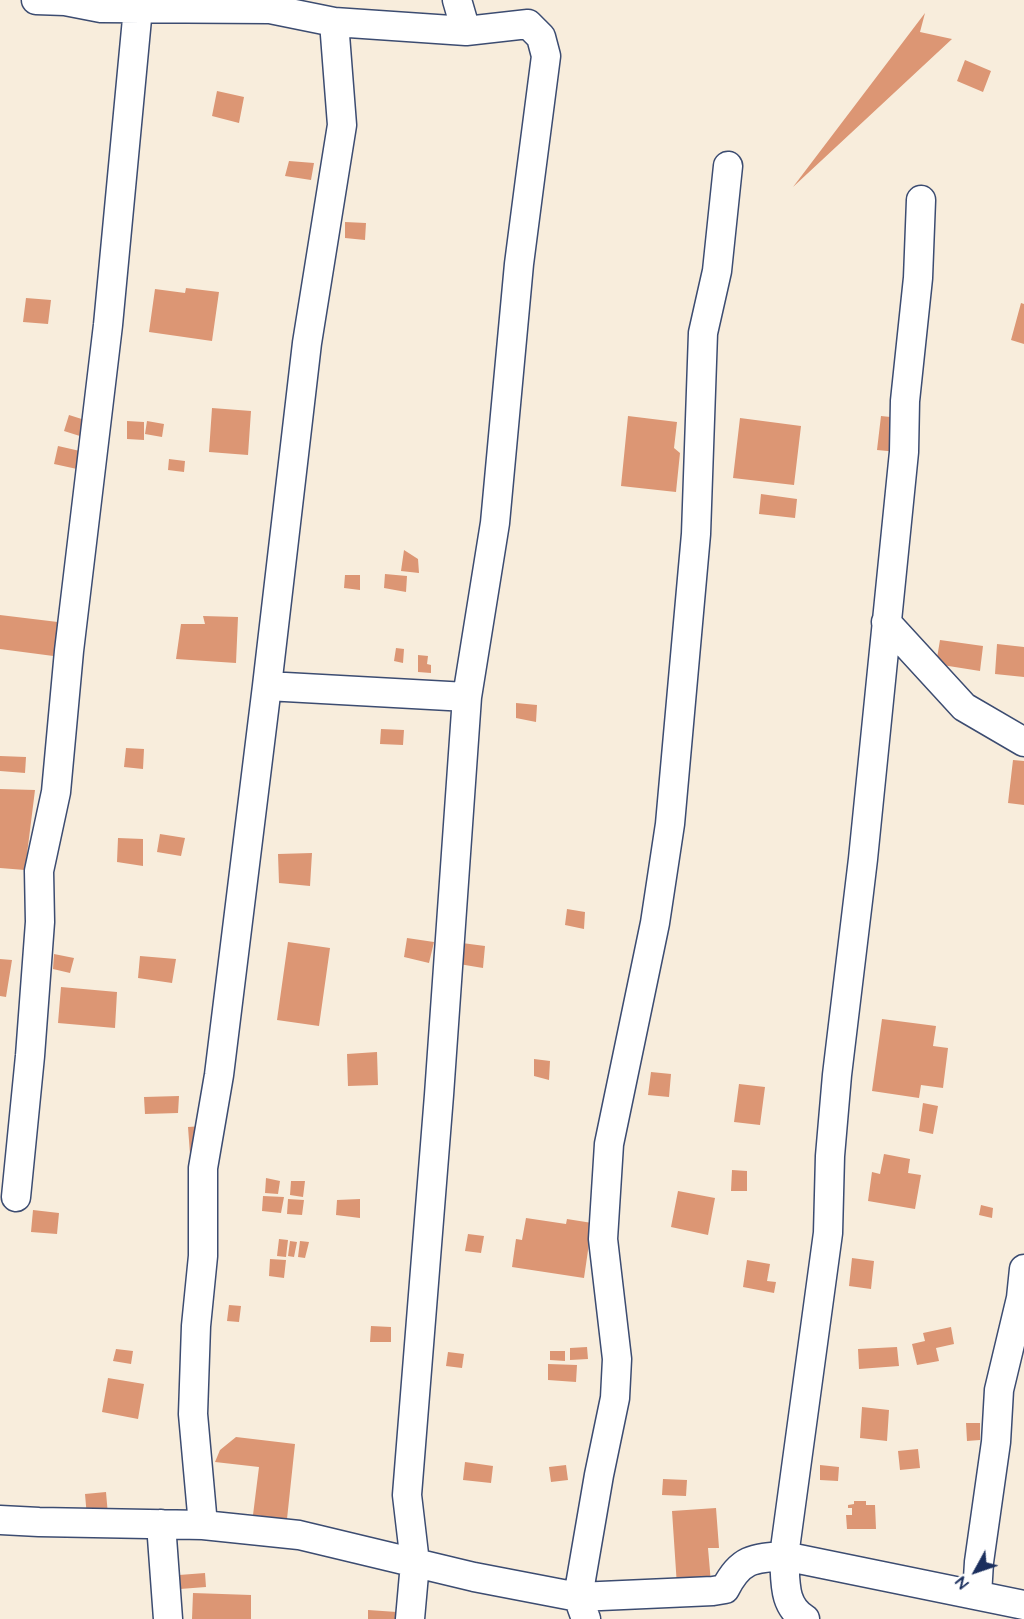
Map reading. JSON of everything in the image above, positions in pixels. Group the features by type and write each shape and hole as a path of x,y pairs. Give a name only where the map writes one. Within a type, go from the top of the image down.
{"street":[{"path":"36,0 65,1 101,8 269,5 334,22 466,31 528,24 541,38 546,56 519,264 495,523 467,697 439,1095 407,1495 415,1563 410,1619"},
{"path":"457,0 466,31"},
{"path":"16,1197 40,922 39,871 56,792 69,651 108,325 138,8"},
{"path":"203,1525 193,1414 196,1326 203,1257 203,1168 219,1075 307,344 342,125 334,22"},
{"path":"582,1608 599,1475 615,1398 617,1359 603,1239 609,1144 655,923 670,824 696,534 703,333 717,271 728,166"},
{"path":"805,1619 792,1608 788,1598 784,1556 828,1233 830,1156 837,1075 863,859 904,452 905,401 918,278 921,200"},
{"path":"886,622 964,706 1024,742"},
{"path":"267,686 467,697"},
{"path":"977,1594 979,1562 996,1442 999,1390 1022,1298 1024,1269"},
{"path":"0,1520 203,1525 298,1535 415,1563 582,1608 725,1589 731,1577 749,1560 784,1556 1024,1605"},
{"path":"161,1524 168,1619"}],"building":[{"path":"925,13 920,32 952,39 793,187"},
{"path":"965,60 991,71 983,92 957,81"},
{"path":"217,91 244,97 239,123 212,116"},
{"path":"289,161 314,163 311,180 285,176"},
{"path":"345,222 366,223 365,240 345,238"},
{"path":"186,288 219,292 212,341 149,332 155,289 185,293"},
{"path":"26,298 51,300 48,324 23,322"},
{"path":"1021,303 1024,304 1024,344 1011,340"},
{"path":"212,408 251,411 248,455 209,452"},
{"path":"69,415 88,421 83,437 64,431"},
{"path":"628,416 677,422 674,448 680,453 676,492 621,486"},
{"path":"881,416 900,418 898,452 877,450"},
{"path":"740,418 801,426 794,485 733,478"},
{"path":"127,421 144,422 144,440 127,439"},
{"path":"147,421 164,424 162,437 145,434"},
{"path":"58,446 80,451 77,469 54,464"},
{"path":"169,459 185,461 184,472 168,470"},
{"path":"761,494 797,499 795,518 759,514"},
{"path":"404,550 418,559 419,573 401,571"},
{"path":"385,574 407,576 406,592 384,588"},
{"path":"345,575 360,575 360,590 344,588"},
{"path":"0,615 66,623 61,657 0,649"},
{"path":"203,616 238,617 236,663 176,659 181,624 205,624"},
{"path":"940,640 983,646 980,671 936,664"},
{"path":"997,644 1024,647 1024,677 995,674"},
{"path":"396,648 404,649 403,663 394,661"},
{"path":"418,655 428,656 427,664 431,665 431,673 418,672"},
{"path":"516,703 537,705 536,722 516,718"},
{"path":"381,729 404,730 403,745 380,744"},
{"path":"126,748 144,749 143,769 124,767"},
{"path":"0,756 26,757 25,773 0,771"},
{"path":"1013,760 1024,761 1024,805 1008,803"},
{"path":"0,789 35,790 25,870 0,868"},
{"path":"160,834 185,838 181,856 157,852"},
{"path":"118,838 143,839 143,866 117,862"},
{"path":"312,853 310,886 279,883 278,854"},
{"path":"567,909 585,912 584,929 565,925"},
{"path":"407,938 434,942 429,963 404,957"},
{"path":"288,942 330,948 319,1026 277,1020"},
{"path":"462,943 485,946 483,968 459,964"},
{"path":"54,954 74,958 70,973 53,969"},
{"path":"140,956 176,959 172,983 138,978"},
{"path":"0,959 12,960 6,997 0,996"},
{"path":"61,987 117,992 115,1028 58,1023"},
{"path":"882,1019 936,1026 933,1046 948,1048 943,1088 921,1085 919,1098 872,1091"},
{"path":"377,1052 378,1085 348,1086 347,1054"},
{"path":"534,1059 550,1061 549,1080 534,1076"},
{"path":"651,1072 671,1074 669,1097 648,1095"},
{"path":"739,1084 765,1087 760,1125 734,1122"},
{"path":"179,1096 178,1113 145,1114 144,1097"},
{"path":"923,1103 938,1106 933,1134 919,1131"},
{"path":"203,1126 205,1152 190,1154 188,1127"},
{"path":"884,1154 910,1159 908,1173 921,1175 915,1209 868,1201 872,1172 880,1174"},
{"path":"732,1170 747,1171 747,1191 731,1191"},
{"path":"266,1178 280,1181 278,1194 265,1193"},
{"path":"291,1181 305,1181 303,1197 290,1195"},
{"path":"678,1191 715,1198 708,1235 671,1227"},
{"path":"263,1196 284,1197 281,1213 262,1211"},
{"path":"288,1199 304,1200 302,1215 287,1214"},
{"path":"360,1199 360,1218 336,1215 337,1200"},
{"path":"981,1205 993,1208 992,1218 979,1215"},
{"path":"33,1210 59,1213 57,1234 31,1232"},
{"path":"526,1218 566,1224 567,1219 592,1223 584,1278 512,1267 516,1239 522,1240"},
{"path":"468,1234 484,1236 481,1253 465,1251"},
{"path":"279,1239 288,1240 286,1257 277,1256"},
{"path":"290,1241 297,1242 294,1257 288,1256"},
{"path":"300,1241 309,1242 305,1258 298,1257"},
{"path":"852,1258 874,1261 871,1289 849,1286"},
{"path":"270,1259 286,1260 284,1278 269,1276"},
{"path":"747,1260 770,1264 767,1281 776,1282 774,1293 743,1287"},
{"path":"229,1305 241,1306 239,1322 227,1321"},
{"path":"371,1326 391,1327 391,1342 370,1342"},
{"path":"951,1327 954,1344 936,1348 939,1361 917,1365 912,1344 925,1341 923,1333"},
{"path":"587,1347 588,1359 570,1360 570,1348"},
{"path":"897,1347 899,1366 859,1369 858,1349"},
{"path":"116,1349 133,1351 131,1364 113,1361"},
{"path":"550,1351 565,1351 565,1361 550,1360"},
{"path":"448,1352 464,1354 462,1368 446,1366"},
{"path":"548,1364 577,1365 576,1382 548,1380"},
{"path":"108,1378 144,1384 138,1419 102,1412"},
{"path":"862,1407 889,1410 887,1441 860,1438"},
{"path":"966,1423 980,1423 980,1440 967,1441"},
{"path":"236,1437 295,1444 287,1519 253,1515 259,1467 215,1462 220,1450"},
{"path":"918,1449 920,1468 900,1470 898,1451"},
{"path":"465,1462 493,1466 491,1483 463,1480"},
{"path":"566,1465 568,1480 551,1482 549,1467"},
{"path":"820,1465 839,1467 838,1481 820,1480"},
{"path":"663,1479 687,1480 686,1496 662,1495"},
{"path":"106,1492 108,1515 87,1517 85,1494"},
{"path":"854,1501 866,1501 866,1505 875,1505 876,1529 847,1529 846,1515 852,1515 852,1508 848,1508 848,1505 854,1504"},
{"path":"716,1508 719,1548 708,1548 711,1583 677,1586 672,1511"},
{"path":"205,1573 206,1587 180,1589 179,1575"},
{"path":"193,1593 251,1595 251,1619 192,1619"},
{"path":"368,1610 397,1612 397,1619 368,1619"}]}
